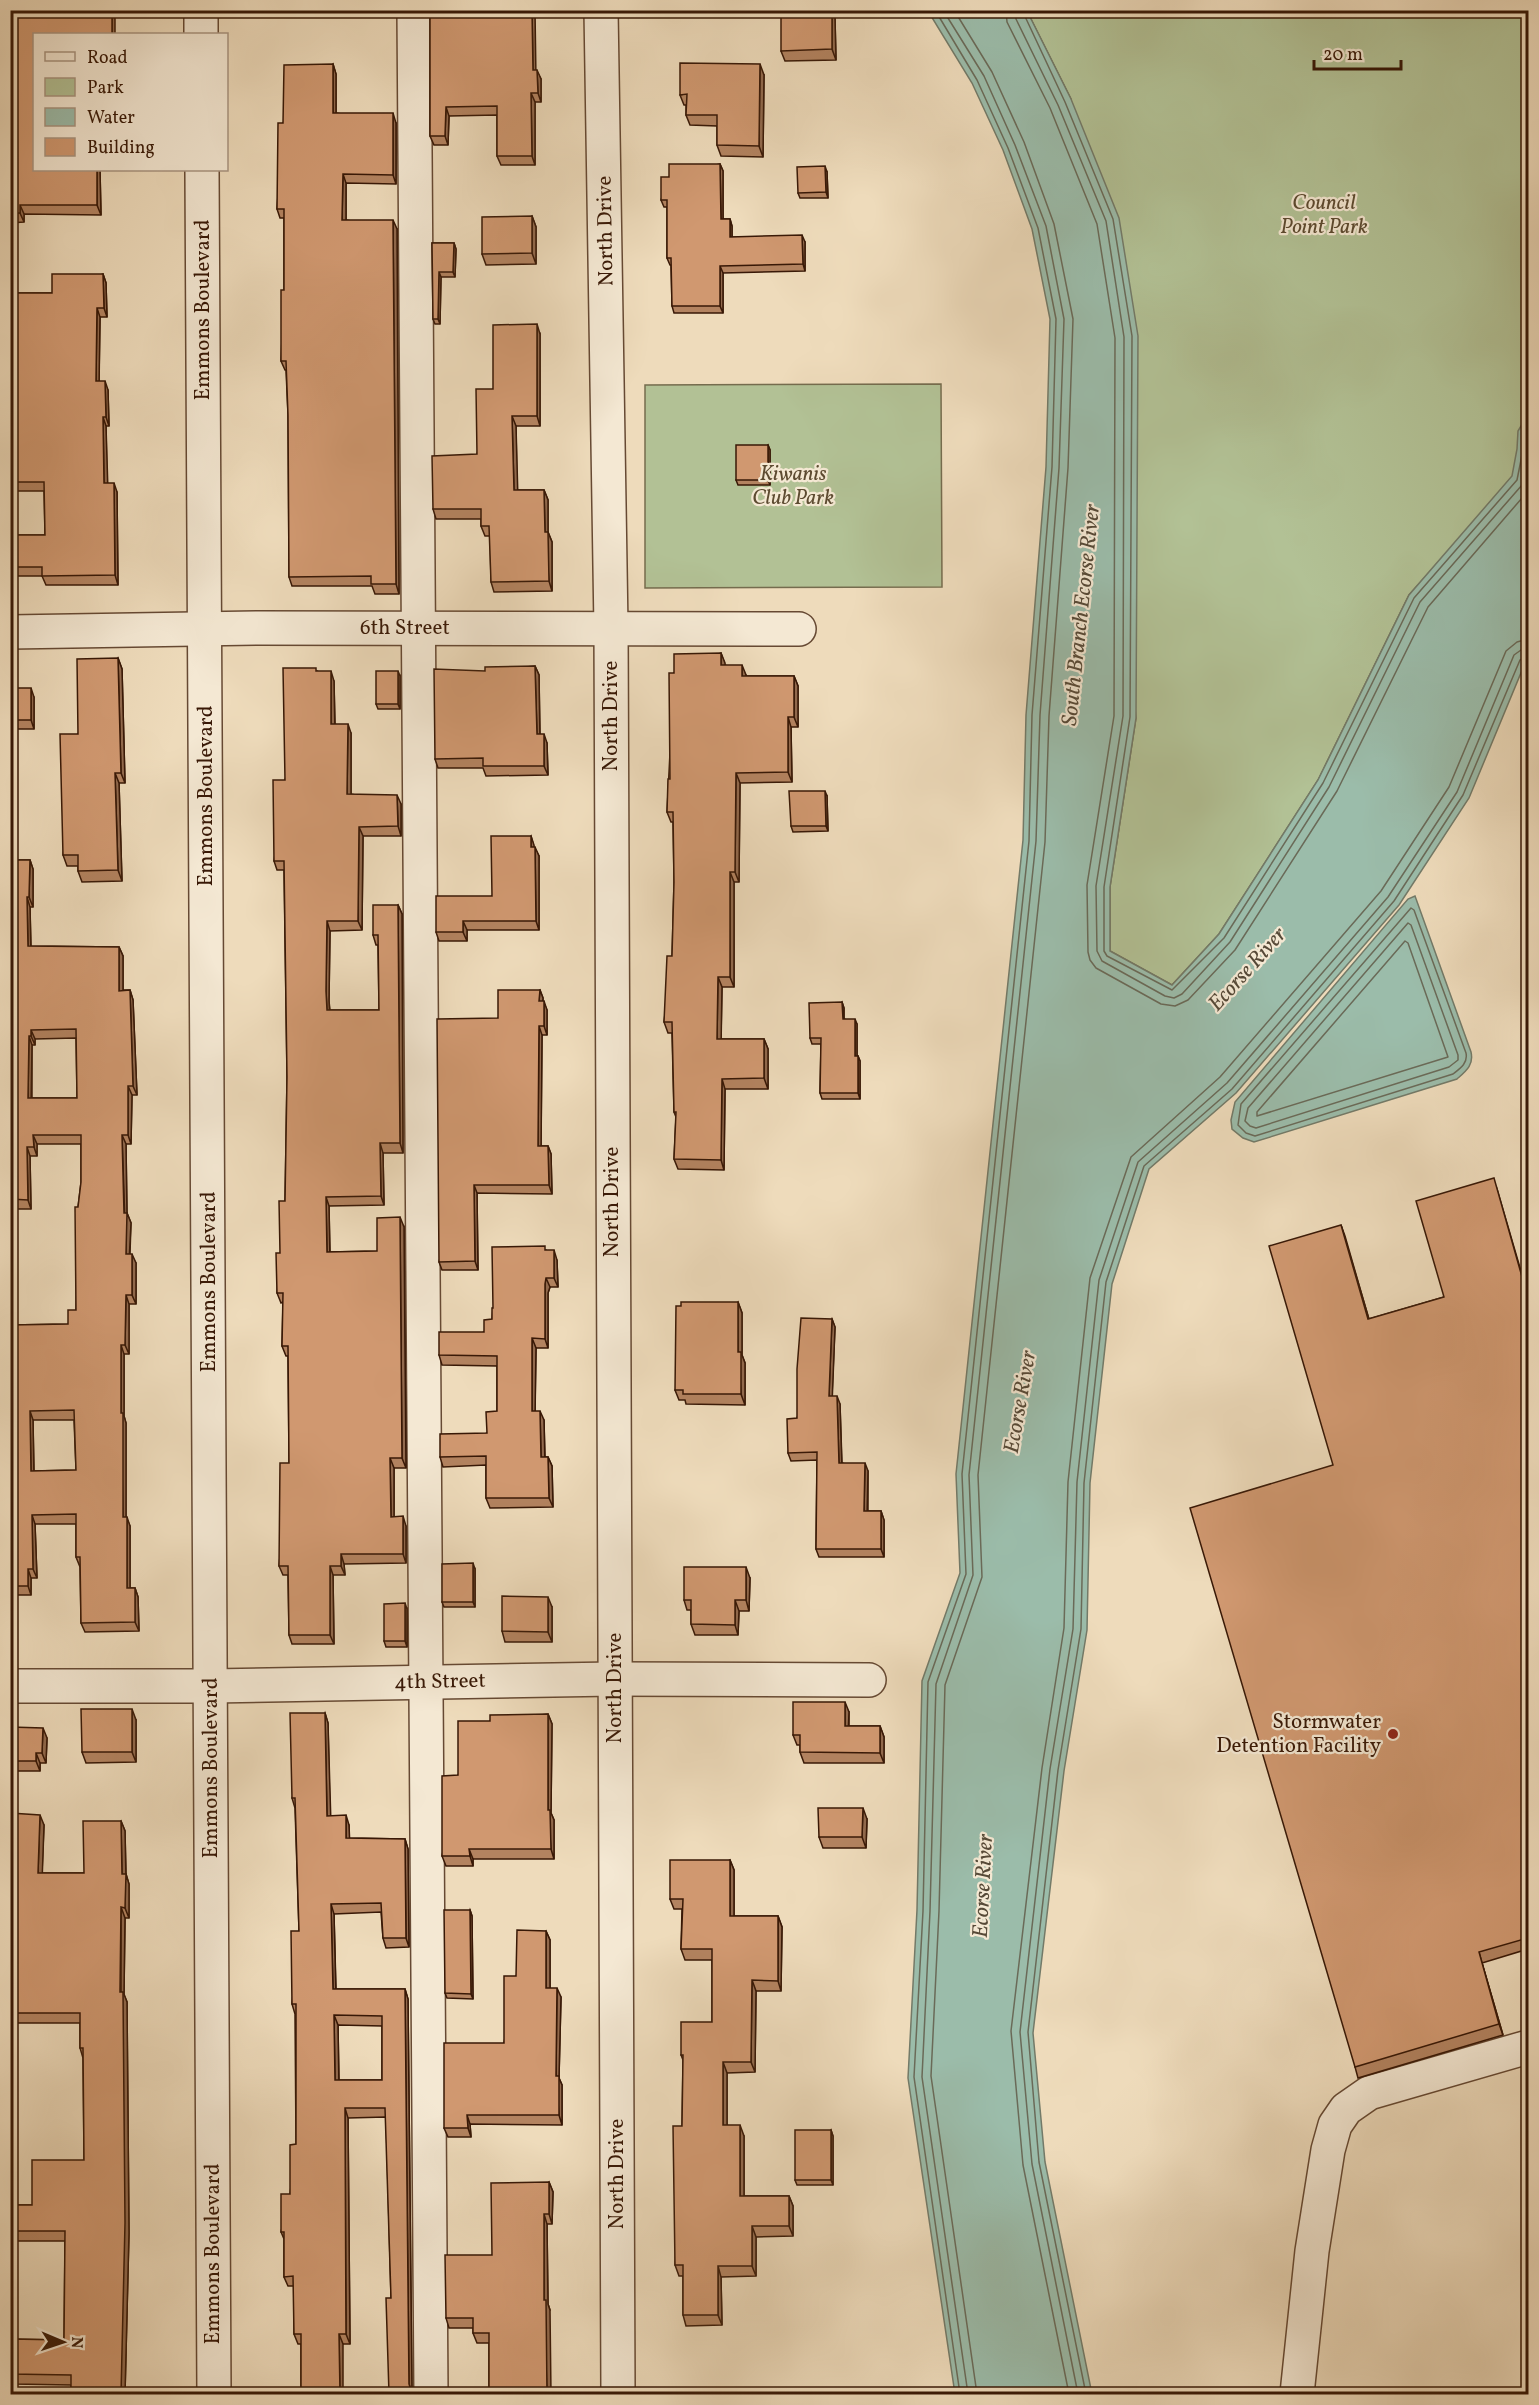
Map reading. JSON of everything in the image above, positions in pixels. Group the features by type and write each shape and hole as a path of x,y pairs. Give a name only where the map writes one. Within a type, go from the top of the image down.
{"street":[{"path":"201,10 201,33"},
{"path":"414,10 431,2394"},
{"name":"North Drive","path":"601,10 610,628 618,2394"},
{"name":"Emmons Boulevard","path":"202,171 214,2394"},
{"name":"6th Street","path":"10,632 418,628 799,629"},
{"name":"4th Street","path":"10,1686 211,1686 614,1678 869,1680"},
{"path":"1297,2394 1312,2251 1328,2150 1335,2125 1346,2109 1369,2093 1528,2047"}],"green space":[{"name":"Council Point Park","path":"1027,11 1528,11 1528,462 1409,595 1318,780 1219,934 1172,985 1110,951 1110,887 1136,718 1071,99"},
{"name":"Kiwanis Club Park","path":"941,384 942,587 645,588 645,385"}],"water":[{"path":"928,11 1027,11 1071,99 1119,218 1138,336 1136,718 1110,887 1110,951 1172,985 1219,934 1318,780 1409,595 1512,476 1518,431 1528,414 1528,656 1469,798 1399,905 1236,1093 1149,1169 1112,1284 1090,1483 1087,1630 1064,1771 1033,2033 1045,2162 1092,2394 955,2394 908,2078 917,1910 922,1681 960,1573 956,1474 1023,840 1026,715 1046,467 1050,319 1032,229 1003,150 972,83"},
{"path":"1415,896 1471,1052 1468,1067 1457,1079 1254,1142 1243,1138 1232,1129 1231,1120 1235,1102 1408,899"}],"building":[{"path":"10,10 112,10 112,33 33,33 33,171 97,171 97,205 20,205 20,213 10,213"},
{"path":"430,10 532,10 533,70 537,70 538,93 531,93 532,156 497,156 497,106 446,107 445,136 430,136"},
{"path":"781,10 832,10 832,49 781,51"},
{"path":"680,63 760,64 759,146 717,145 717,115 686,115 687,94 680,95"},
{"path":"333,64 333,113 393,113 393,175 343,174 342,220 393,220 396,584 371,584 371,576 289,577 286,361 281,361 284,209 277,209 278,123 283,123 284,65"},
{"path":"669,164 720,164 721,219 730,219 730,237 802,235 803,264 720,266 720,306 672,306 671,258 667,258 667,200 661,200 661,177 669,177"},
{"path":"825,166 826,192 798,193 797,167"},
{"path":"532,216 532,253 482,254 482,217"},
{"path":"432,243 454,243 453,272 439,272 438,319 433,319"},
{"path":"52,274 103,274 104,308 97,308 96,381 105,381 104,483 114,483 115,575 42,576 42,567 10,567 10,535 45,535 44,482 10,482 10,293 52,293"},
{"path":"537,324 537,416 512,416 514,490 544,490 549,581 491,582 489,526 481,526 481,509 433,509 432,456 477,454 476,389 493,389 493,325"},
{"path":"736,445 768,445 768,480 736,480"},
{"path":"721,653 721,665 742,665 742,676 794,676 794,717 788,717 788,772 736,773 735,872 730,872 730,977 718,977 717,1039 764,1039 764,1078 722,1079 721,1160 674,1159 676,1112 674,1112 672,1022 664,1022 667,956 672,956 674,882 673,812 667,812 668,779 670,779 669,673 674,673 674,654"},
{"path":"118,658 121,773 115,773 118,870 78,871 78,855 63,855 60,734 78,734 77,659"},
{"path":"535,666 537,734 544,734 544,766 483,766 483,758 435,759 434,669 485,671 485,667"},
{"path":"283,668 316,668 316,671 331,671 331,724 348,724 347,794 397,795 398,826 359,827 358,921 327,921 326,991 327,1010 379,1010 378,935 373,935 373,905 398,905 400,1143 380,1143 381,1196 326,1197 327,1252 377,1251 377,1218 400,1217 402,1458 390,1458 391,1517 403,1516 403,1554 341,1554 341,1566 330,1566 330,1635 289,1635 288,1566 279,1566 280,1463 289,1463 288,1346 282,1346 283,1293 277,1293 276,1253 280,1253 279,1201 285,1201 287,1077 284,861 274,861 273,780 285,780"},
{"path":"376,671 398,671 398,704 376,704"},
{"path":"10,688 31,688 31,720 10,720"},
{"path":"789,791 825,791 826,826 791,826"},
{"path":"491,836 531,836 531,847 535,847 536,921 463,921 463,932 436,932 436,896 492,896"},
{"path":"10,860 30,860 29,897 27,897 28,946 119,947 119,991 130,990 133,1086 128,1086 128,1135 122,1135 124,1213 127,1213 126,1254 132,1254 132,1295 126,1295 125,1345 121,1345 121,1413 123,1413 123,1517 127,1517 127,1588 135,1588 135,1622 81,1623 80,1557 76,1557 76,1514 32,1515 33,1569 28,1569 28,1586 10,1586 10,1325 68,1324 68,1310 76,1310 75,1207 78,1207 81,1182 81,1135 33,1135 34,1147 27,1147 28,1200 10,1199","holes":["76,1029 77,1098 28,1098 31,1030","74,1410 76,1470 31,1471 30,1411"]},
{"path":"498,990 540,990 539,1001 544,1001 544,1026 539,1026 538,1146 548,1146 549,1185 474,1185 475,1261 439,1262 437,1019 498,1018"},
{"path":"842,1002 843,1019 855,1019 858,1093 820,1093 821,1038 810,1038 809,1003"},
{"name":"Stormwater Detention Facility","path":"1494,1178 1528,1298 1528,1938 1479,1952 1499,2024 1355,2067 1190,1508 1333,1465 1269,1246 1341,1225 1368,1319 1444,1297 1416,1201"},
{"path":"545,1246 545,1250 554,1250 554,1278 546,1278 545,1284 545,1339 532,1338 532,1411 540,1411 541,1457 548,1457 549,1498 486,1498 486,1456 440,1457 440,1434 487,1433 486,1412 497,1411 497,1356 439,1355 439,1332 484,1332 484,1320 492,1319 492,1247"},
{"path":"681,1302 738,1302 741,1394 683,1394 683,1390 675,1390 676,1306 681,1306"},
{"path":"801,1318 832,1319 829,1396 837,1396 839,1463 865,1463 864,1511 881,1511 881,1549 816,1549 817,1452 788,1453 787,1419 797,1418 797,1369"},
{"path":"473,1563 473,1602 442,1602 442,1564"},
{"path":"684,1567 746,1567 746,1600 735,1600 735,1625 691,1624 691,1600 684,1600"},
{"path":"502,1596 548,1597 548,1632 502,1631"},
{"path":"405,1603 405,1641 384,1641 384,1604"},
{"path":"793,1702 845,1702 845,1726 880,1726 880,1753 800,1752 800,1735 793,1735"},
{"path":"81,1709 132,1709 132,1752 82,1752"},
{"path":"290,1713 325,1713 327,1816 346,1815 346,1838 405,1839 406,1938 383,1938 381,1903 331,1904 333,1989 405,1989 409,2384 412,2394 389,2394 386,2298 391,2298 385,2108 345,2108 346,2334 339,2334 340,2394 301,2394 301,2334 294,2334 293,2276 284,2277 284,2232 281,2232 281,2194 290,2194 290,2145 296,2144 296,2004 292,2004 291,1931 299,1931 295,1798 292,1798","holes":["334,2015 382,2016 382,2080 335,2080"]},
{"path":"548,1714 548,1810 550,1810 551,1849 469,1849 470,1856 442,1856 442,1776 458,1775 458,1721 490,1721 490,1715"},
{"path":"10,1727 43,1728 42,1753 36,1753 36,1761 10,1761"},
{"path":"818,1808 863,1808 862,1837 819,1837"},
{"path":"10,1813 40,1815 38,1873 84,1873 83,1821 121,1821 122,1874 126,1874 125,1908 121,1907 120,1992 123,1992 125,2223 121,2394 71,2394 71,2375 10,2374 10,2339 64,2340 65,2231 10,2231 10,2205 32,2205 32,2160 84,2160 83,2048 80,2048 80,2013 10,2013"},
{"path":"670,1860 730,1860 730,1916 778,1916 778,1981 752,1980 751,2062 723,2062 723,2125 740,2125 740,2196 789,2196 789,2226 752,2226 752,2266 718,2266 718,2315 683,2315 683,2265 675,2265 673,2126 682,2126 681,2022 712,2022 712,1949 681,1949 683,1899 670,1899"},
{"path":"444,1910 470,1910 471,1994 445,1993"},
{"path":"517,1930 546,1931 546,1988 557,1988 556,2076 559,2076 559,2115 467,2115 468,2128 444,2128 444,2043 504,2043 504,1976 516,1976"},
{"path":"795,2130 831,2130 831,2180 795,2180"},
{"path":"549,2182 549,2214 544,2214 547,2394 442,2394 444,2391 489,2392 489,2333 473,2333 473,2318 446,2318 445,2255 492,2255 491,2183"},
{"path":"680,2391 727,2391 727,2394 680,2394"}],"place":[{"name":"Stormwater Detention Facility","path":"1393,1734"}],"water label":[{"name":"South Branch Ecorse River","path":"1082,615"},
{"name":"Ecorse River","path":"1248,970"},
{"name":"Ecorse River","path":"1021,1402"},
{"name":"Ecorse River","path":"984,1886"}]}
